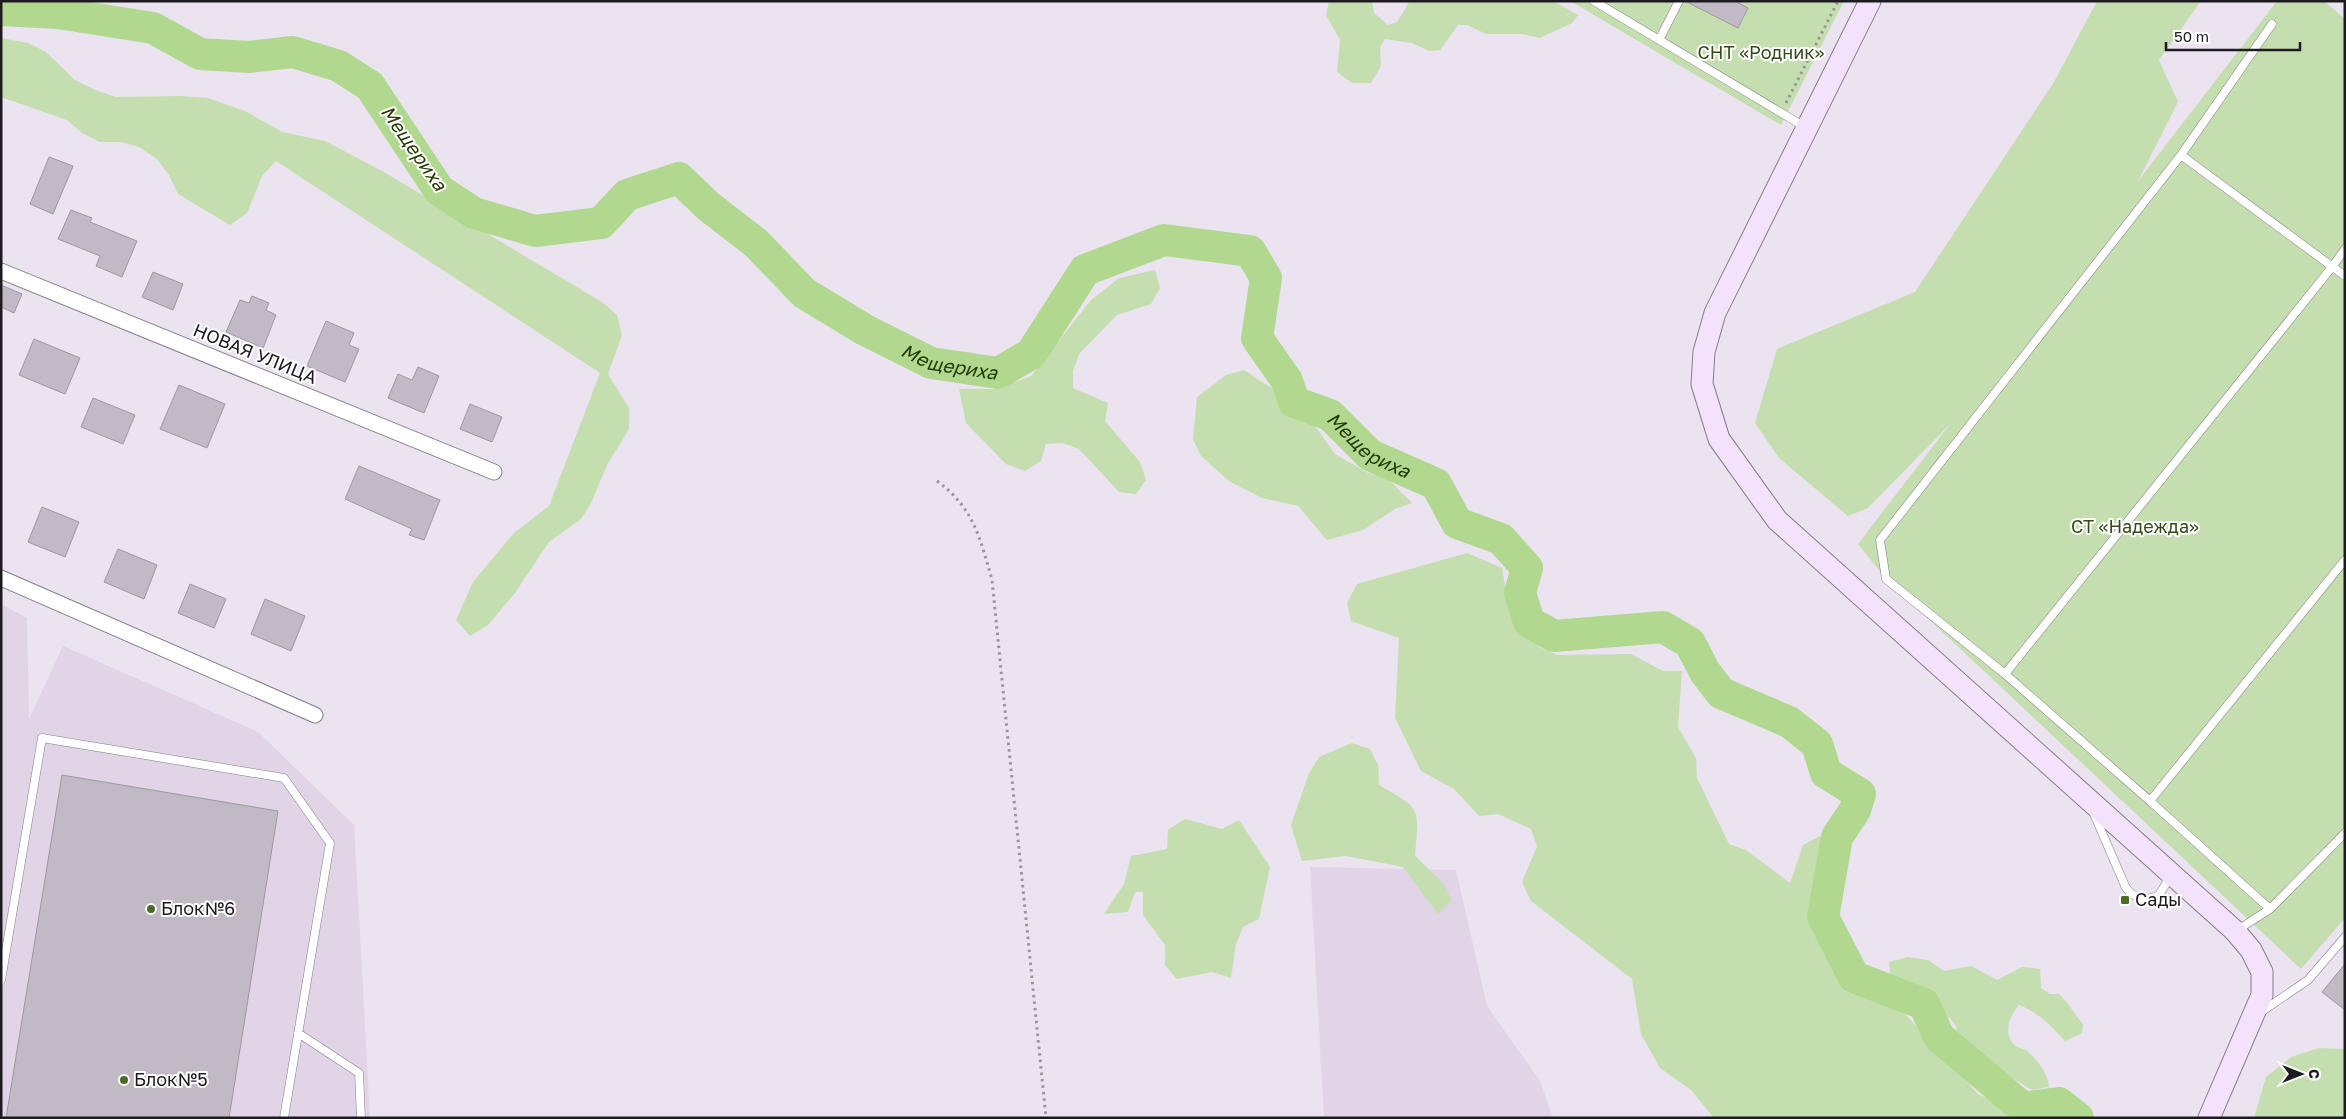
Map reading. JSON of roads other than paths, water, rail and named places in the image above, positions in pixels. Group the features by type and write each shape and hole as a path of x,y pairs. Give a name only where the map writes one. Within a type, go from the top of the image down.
{"street":[{"path":"1870,1 1715,314 1704,352 1702,384 1719,439 1777,520 2236,931 2251,950 2262,972 2262,994 2209,1118"},
{"name":"НОВАЯ УЛИЦА","path":"1,271 494,472"},
{"path":"1,578 315,715"}],"lane":[{"path":"1594,1 1806,128"},
{"path":"1659,40 1679,1"},
{"path":"2270,909 2005,674 1886,579 1880,540 2181,155 2272,24"},
{"path":"2181,155 2345,276"},
{"path":"2005,674 2345,249"},
{"path":"2150,801 2345,560"},
{"path":"1,980 42,738 284,778 330,844 284,1118"},
{"path":"2087,798 2130,894 2144,899 2159,895 2167,882 2159,862"},
{"path":"2236,931 2270,909 2345,833"},
{"path":"2253,1018 2308,980 2345,936"},
{"path":"298,1033 359,1074 361,1118"}],"waterway":[{"name":"Мещериха","path":"1,10 58,13 153,28 200,54 249,57 293,52 339,66 370,86 439,190 474,213 535,231 601,223 627,195 679,178 708,206 756,243 804,293 865,330 931,363 998,373 1031,354 1085,270 1164,240 1250,251 1266,278 1257,338 1287,381 1294,402 1330,415 1370,455 1436,484 1457,523 1501,539 1527,568 1520,593 1529,622 1554,636 1663,627 1690,643 1705,672 1721,693 1789,722 1817,744 1826,773 1860,794 1855,810 1837,837 1823,917 1854,977 1924,1004 1939,1037 2023,1108 2059,1103 2078,1118"}],"place":[{"name":"Сады","path":"2125,900"},
{"name":"Блок№6","path":"151,909"},
{"name":"Блок№5","path":"124,1080"}],"park label":[{"name":"СНТ «Родник»","path":"1761,53"},
{"name":"СТ «Надежда»","path":"2135,527"}]}
